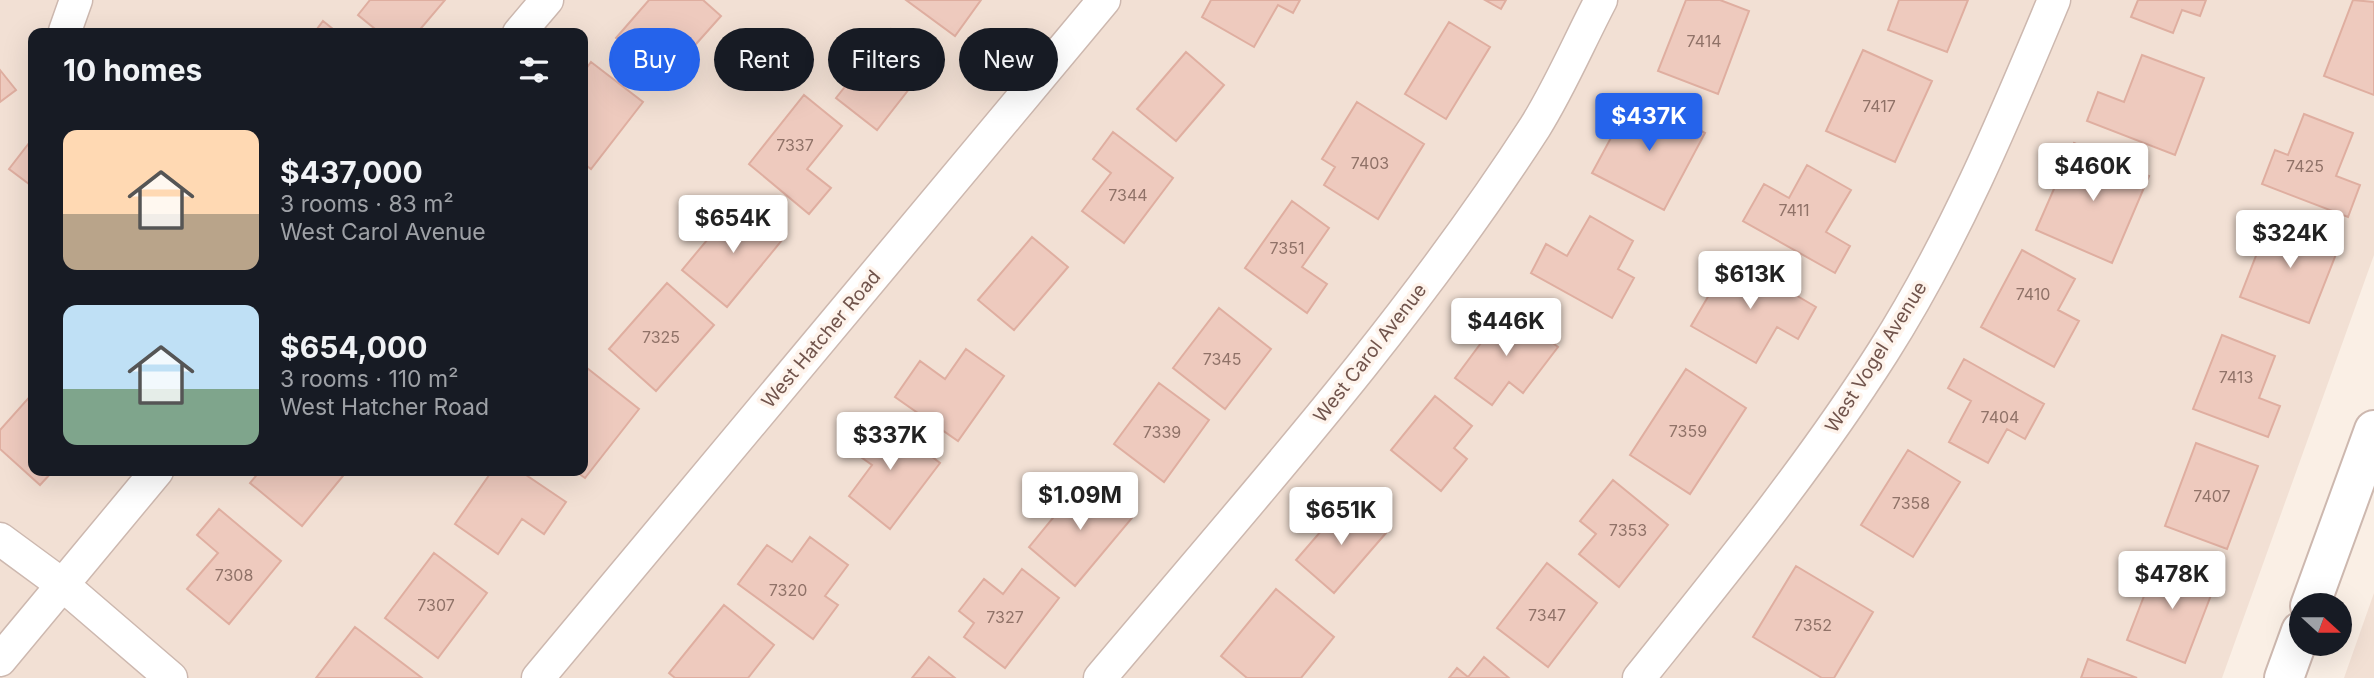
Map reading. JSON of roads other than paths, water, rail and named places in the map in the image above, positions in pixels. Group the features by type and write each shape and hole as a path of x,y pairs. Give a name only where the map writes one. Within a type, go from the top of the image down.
{"street":[{"path":"67,28 76,0"},
{"path":"523,28 547,0"},
{"name":"West Hatcher Road","path":"538,678 1104,0"},
{"name":"West Carol Avenue","path":"1100,678 1344,389 1449,254 1536,124 1601,0"},
{"name":"West Vogel Avenue","path":"1640,678 1802,473 1884,350 1954,228 2054,0"},
{"path":"2315,593 2374,430"},
{"path":"0,660 153,476"},
{"path":"0,539 64,586 171,678"},
{"path":"2284,678 2292,656"}]}
